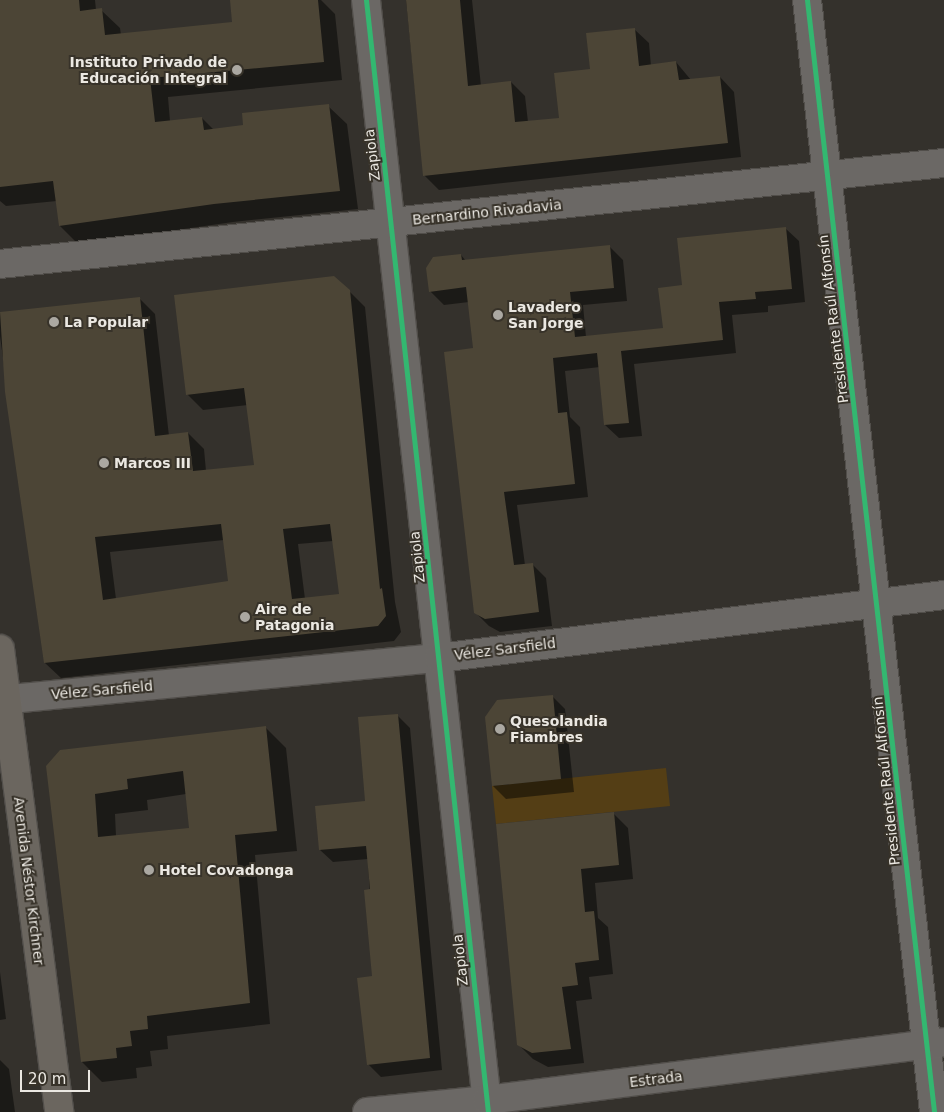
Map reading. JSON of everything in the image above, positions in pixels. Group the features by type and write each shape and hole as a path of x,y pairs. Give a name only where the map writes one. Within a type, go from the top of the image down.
{"main road":[{"name":"Avenida Néstor Kirchner","path":"0,649 3,699 59,1112"}],"street":[{"name":"Zapiola","path":"366,0 392,222 488,1106"},
{"name":"Presidente Raúl Alfonsín","path":"807,0 877,602 935,1043 934,1112"},
{"name":"Bernardino Rivadavia","path":"0,264 944,163"},
{"name":"Vélez Sarsfield","path":"3,699 439,658 944,595"},
{"name":"Estrada","path":"367,1112 488,1106 935,1043"}],"shaded area":[{"path":"666,768 670,806 496,824 492,786"}],"building":[{"path":"0,0 79,0 80,11 102,8 105,35 232,22 230,0 318,0 324,62 150,78 155,122 202,117 204,130 243,125 242,113 329,104 340,191 214,204 59,226 53,181 0,187"},
{"path":"406,0 460,0 468,86 511,81 515,122 559,118 554,73 590,69 586,33 635,28 639,66 676,61 679,80 720,76 728,143 423,176"},
{"path":"786,227 792,289 755,292 756,299 719,302 723,340 621,351 629,423 604,425 597,353 553,358 558,413 567,412 575,484 504,492 514,565 533,563 539,612 485,619 474,613 444,352 473,348 466,287 429,292 426,268 433,257 461,254 462,260 610,245 614,288 570,292 575,337 663,328 658,288 682,285 677,238"},
{"path":"334,276 350,290 380,589 382,588 386,616 378,626 44,663 5,392 0,312 140,297 155,436 188,432 193,471 254,465 244,388 186,395 174,295","holes":["221,524 228,581 103,600 95,537","330,524 339,594 292,599 283,529"]},
{"path":"553,695 561,779 492,786 485,717 497,700"},
{"path":"398,714 430,1058 367,1065 357,978 372,976 364,890 370,889 366,846 319,850 315,806 365,801 358,717"},
{"path":"266,726 277,831 235,835 250,1003 147,1016 148,1029 130,1031 132,1046 116,1048 117,1058 81,1062 46,766 60,750","holes":["183,771 189,828 98,837 95,794 128,789 127,779"]},
{"path":"614,812 619,865 581,869 585,912 594,911 599,960 575,963 578,985 562,987 571,1049 532,1053 517,1045 496,824"}],"cycle path":[{"path":"366,0 488,1112"},
{"path":"807,0 934,1112"}],"place":[{"name":"Instituto Privado de Educación Integral","path":"237,70"},
{"name":"Lavadero San Jorge","path":"498,315"},
{"name":"La Popular","path":"54,322"},
{"name":"Marcos III","path":"104,463"},
{"name":"Aire de Patagonia","path":"245,617"},
{"name":"Quesolandia Fiambres","path":"500,729"},
{"name":"Hotel Covadonga","path":"149,870"}]}
